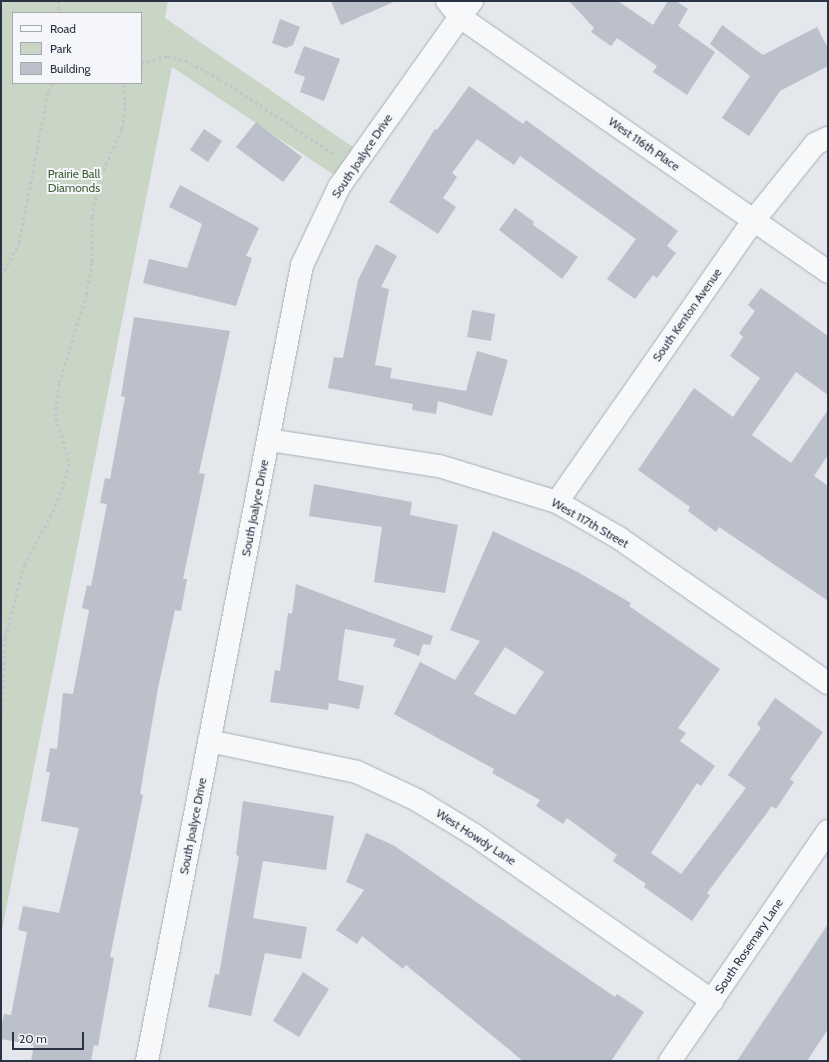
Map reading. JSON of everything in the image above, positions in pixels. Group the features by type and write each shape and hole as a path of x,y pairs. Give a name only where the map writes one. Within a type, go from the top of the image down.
{"street":[{"name":"South Joalyce Drive","path":"147,1061 302,265 339,187 460,6"},
{"name":"West 116th Place","path":"460,6 754,220 828,272"},
{"name":"South Kenton Avenue","path":"557,502 754,220 815,144 828,138"},
{"name":"West 117th Street","path":"269,440 439,466 557,502 619,538 828,683"},
{"name":"West Howdy Lane","path":"209,742 356,772 417,800 473,834 712,1001"},
{"name":"South Rosemary Lane","path":"670,1061 828,831"}],"path":[{"path":"59,1 59,12"},
{"path":"142,63 167,56 185,60 220,78 353,166"},
{"path":"1,276 19,242 48,91 52,84"},
{"path":"1,719 7,629 24,565 50,517 64,484 68,461 55,416 59,383 86,295 92,262 92,217 98,181 122,129 125,106 123,84"}],"green space":[{"name":"Prairie Ball Diamonds","path":"1,1 168,1 165,18 353,147 334,175 172,67 1,935"}],"building":[{"path":"331,1 396,1 341,25"},
{"path":"569,1 618,1 653,25 668,1 676,1 688,9 678,26 715,52 687,95 653,72 657,66 617,38 611,46 591,32 594,28"},
{"path":"280,19 300,27 293,45 286,48 272,43"},
{"path":"722,25 763,55 817,27 828,48 828,66 780,91 749,136 722,118 750,76 710,44"},
{"path":"304,46 340,59 324,101 300,92 305,77 294,73"},
{"path":"469,86 523,124 526,120 678,231 667,246 676,253 657,278 653,275 635,299 607,279 636,239 520,156 514,165 477,139 452,173 457,177 443,198 456,207 438,234 389,202 435,129 437,130"},
{"path":"256,122 302,157 283,182 236,147"},
{"path":"204,129 222,141 208,162 190,150"},
{"path":"180,185 259,228 246,256 252,258 236,306 143,283 149,259 187,268 202,224 169,207"},
{"path":"515,208 534,222 533,225 578,257 562,279 499,230"},
{"path":"376,244 397,256 381,287 389,289 375,365 392,368 390,378 466,391 477,351 508,360 492,416 438,401 436,414 412,410 413,404 328,388 334,357 343,358 358,280"},
{"path":"761,288 828,336 828,395 796,372 752,435 791,463 828,410 828,455 814,476 828,486 828,601 719,527 716,532 688,511 690,507 638,470 694,388 733,417 760,378 730,356 743,337 739,333 755,311 748,305"},
{"path":"472,310 495,314 491,341 467,337"},
{"path":"134,317 230,331 199,473 205,474 183,579 187,579 181,611 175,610 158,688 140,794 143,795 110,957 114,958 98,1046 94,1045 91,1061 31,1061 34,1045 1,1039 1,1028 4,1014 11,1015 27,932 18,930 23,906 59,913 79,828 41,821 50,772 46,772 50,748 57,749 63,693 73,694 89,610 82,608 87,585 91,586 107,504 100,503 105,478 110,479 125,397 121,396"},
{"path":"314,484 412,502 410,515 458,525 445,593 374,582 382,527 309,516"},
{"path":"493,531 574,570 631,603 629,606 720,669 678,728 686,733 680,741 715,766 701,786 697,783 651,853 681,874 746,788 728,775 761,728 757,724 775,698 823,732 790,779 794,782 776,809 772,806 707,893 710,895 692,921 644,887 646,884 613,861 617,855 567,818 563,824 536,806 540,800 492,773 494,769 394,714 420,662 455,680 480,641 450,630","holes":["505,647 544,672 515,715 474,694"]},
{"path":"296,584 433,636 430,645 423,644 419,656 393,646 396,639 345,629 338,680 364,686 359,709 329,703 328,710 270,702 275,670 280,671 288,613 292,614"},
{"path":"243,801 334,816 326,870 263,861 253,918 307,927 301,959 265,953 251,1016 208,1007 215,974 219,975 239,856 236,855"},
{"path":"366,833 393,845 615,997 617,994 644,1012 611,1061 523,1061 406,965 403,969 362,936 357,944 336,930 364,890 346,882"},
{"path":"828,924 828,1029 807,1061 737,1061"},
{"path":"303,972 329,989 299,1037 273,1021"}]}
